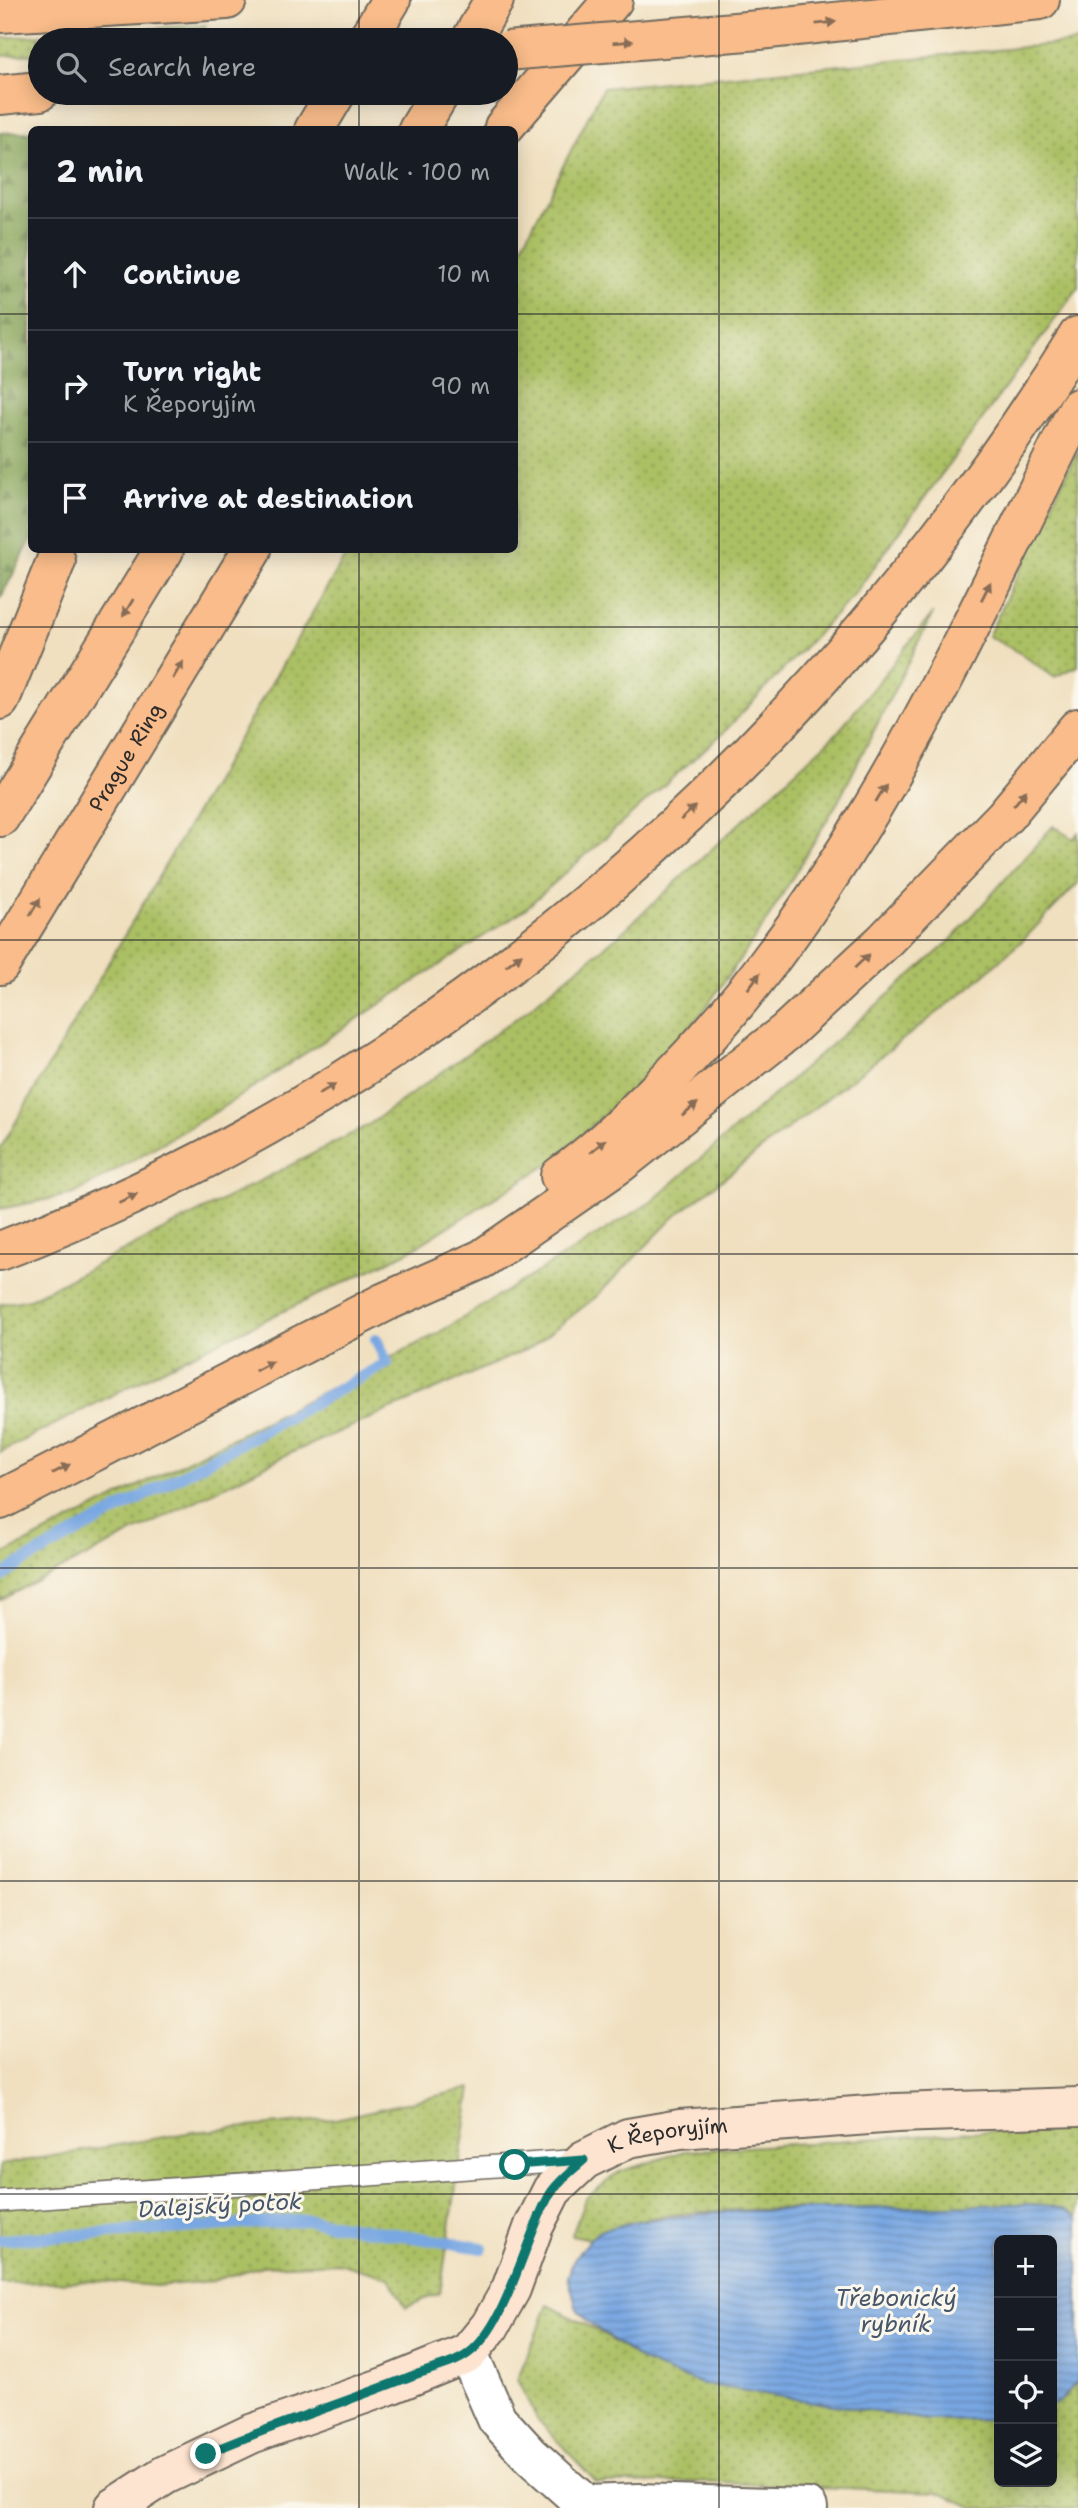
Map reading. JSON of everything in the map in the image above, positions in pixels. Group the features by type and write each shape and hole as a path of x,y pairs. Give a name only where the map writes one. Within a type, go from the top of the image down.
{"highway":[{"path":"0,13 227,0"},
{"path":"374,28 391,0"},
{"path":"478,28 494,0"},
{"path":"518,102 578,0"},
{"path":"505,126 613,0"},
{"path":"518,50 759,30 1040,0"},
{"path":"0,82 28,81"},
{"path":"0,95 28,92"},
{"path":"316,126 329,105"},
{"path":"420,126 433,105"},
{"path":"504,126 516,105"},
{"path":"10,1248 64,1227 163,1182 219,1153 349,1076 481,985 569,918 649,850 770,734 885,604 1007,445 1078,336"},
{"path":"385,1302 573,1167 605,1140 677,1070 733,1008 832,872 888,780 1078,408"},
{"path":"0,817 162,553"},
{"name":"Prague Ring","path":"0,965 250,553"},
{"path":"0,639 60,555"},
{"path":"0,699 60,555"},
{"path":"0,1500 385,1302 482,1259 619,1164 786,1032 882,943 973,850 1078,728"}],"street":[{"name":"K Řeporyjím","path":"114,2508 165,2475 251,2434 387,2386 468,2353 490,2326 511,2289 534,2226 552,2190 584,2160 628,2138 680,2129 895,2113 1078,2106"},
{"path":"468,2353 497,2419 531,2456 588,2506 639,2503 808,2508"}],"lane":[{"path":"0,2201 584,2160"}],"green space":[{"path":"206,25 204,28 158,28"},
{"path":"28,36 28,55 0,56 0,38"},
{"path":"1078,42 1078,288 852,597 723,733 525,909 217,1111 74,1194 0,1209 0,1149 347,553 518,553 518,254 603,88"},
{"path":"28,132 28,546 0,599 0,133"},
{"path":"1078,450 1078,666 1054,677 1020,653 988,636"},
{"path":"933,613 839,800 764,925 702,1013 637,1085 555,1160 408,1252 193,1354 0,1452 0,1304 30,1299 367,1126 522,1014 618,936 838,732"},
{"path":"1053,826 1073,839 1078,833 1078,883 1024,939 969,988 673,1218 597,1296 532,1347 286,1455 0,1600 0,1556 435,1335 651,1202 950,941"},
{"path":"471,2088 440,2293 406,2307 389,2278 339,2263 262,2266 212,2281 157,2286 95,2281 0,2283 0,2165 193,2132 335,2119"},
{"path":"1078,2125 1078,2218 1058,2208 1022,2204 741,2210 639,2220 611,2228 590,2239 572,2235 585,2199 619,2172 685,2151"},
{"path":"548,2305 598,2331 643,2361 703,2384 927,2420 994,2419 994,2487 1057,2487 1057,2403 1078,2380 1078,2508 976,2508 937,2492 699,2482 597,2483 537,2419 517,2380"}],"water":[{"name":"Třebonický rybník","path":"1022,2204 1044,2205 1072,2213 1078,2218 1078,2380 1057,2402 1057,2235 994,2235 994,2419 928,2420 703,2384 643,2361 587,2321 577,2309 568,2277 574,2259 590,2239 602,2230 638,2221 720,2212"}],"waterway":[{"path":"0,1578 21,1563 387,1363 376,1339"},
{"name":"Dalejský potok","path":"0,2240 307,2220 482,2248"}],"route":[{"path":"206,2454 251,2434 387,2386 468,2353 490,2326 511,2289 534,2226 552,2190 584,2160 515,2165"}]}
